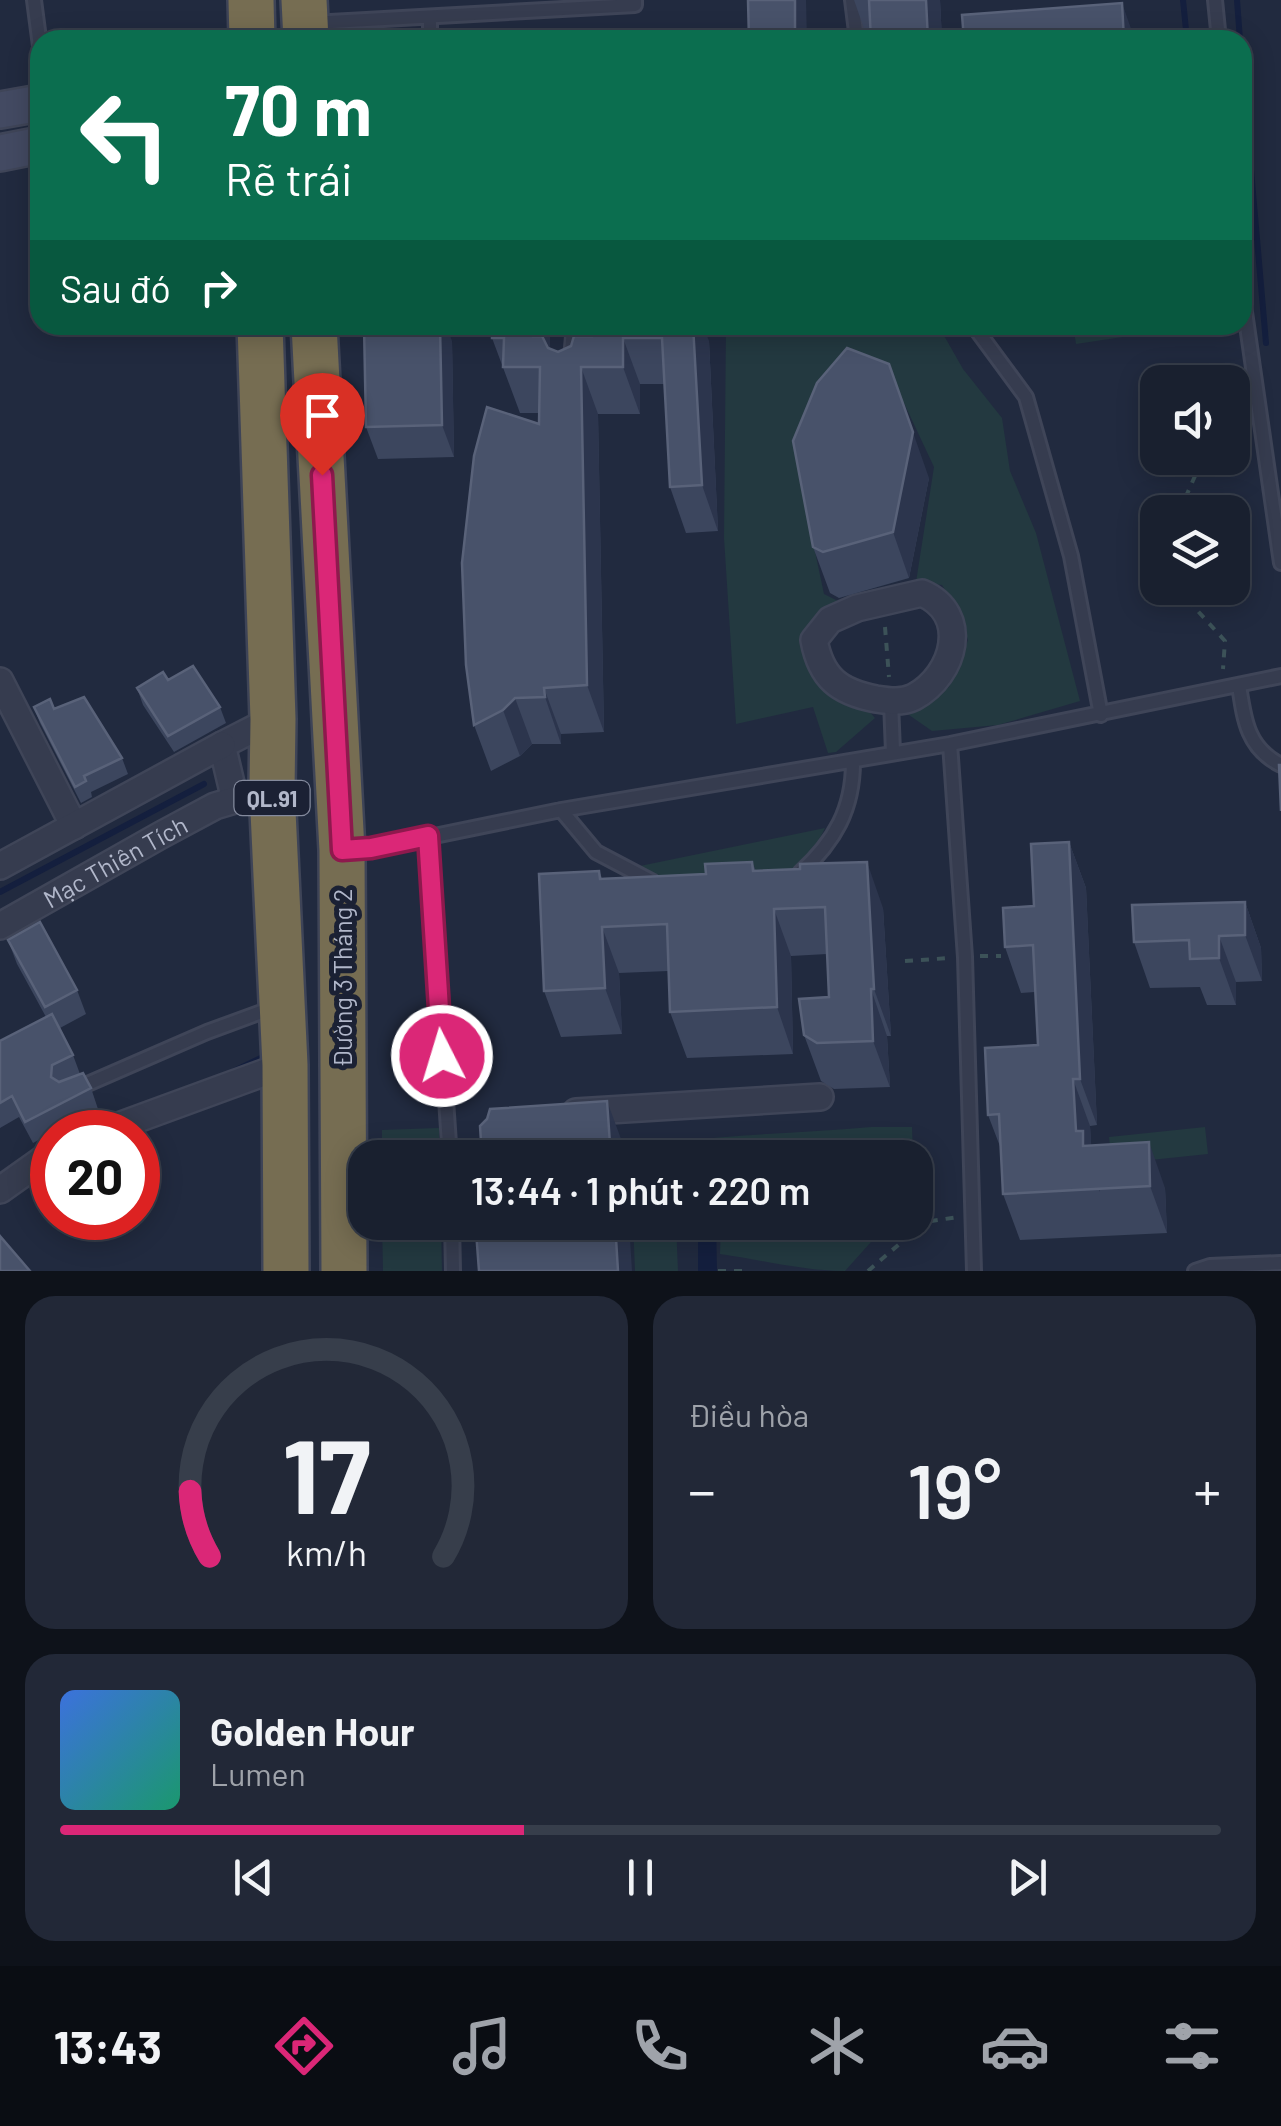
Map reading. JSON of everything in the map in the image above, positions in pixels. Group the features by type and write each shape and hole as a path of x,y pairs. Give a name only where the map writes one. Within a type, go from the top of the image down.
{"highway":[{"path":"251,0 252,30"},
{"name":"QL.91","path":"260,335 272,718 254,795 282,1005 286,1271"},
{"name":"Đường 3 Tháng 2","path":"315,335 356,849 344,1271"}],"main road":[{"path":"0,110 30,105"},
{"path":"0,153 30,148"}],"street":[{"path":"575,382 579,335"},
{"path":"922,593 938,600 951,624 954,642 947,662 932,684 912,698 891,702 853,694 834,683 818,660 814,640 830,620 883,600 922,593"},
{"path":"0,681 74,826"},
{"name":"Mạc Thiên Tích","path":"0,866 272,718"},
{"path":"222,745 254,795"},
{"name":"Mạc Thiên Tích","path":"0,926 215,806 254,795"},
{"path":"160,1111 285,1065"},
{"path":"549,1113 820,1097"},
{"path":"0,1190 30,1169"}],"lane":[{"path":"34,0 38,30"},
{"path":"852,0 856,30"},
{"path":"1215,0 1218,30"},
{"path":"305,21 430,18 554,5 635,3"},
{"path":"430,18 430,30"},
{"path":"980,335 1026,397 1071,556 1101,715"},
{"path":"1248,335 1281,563"},
{"path":"356,849 950,744 1281,676"},
{"path":"1239,685 1247,733 1281,765"},
{"path":"891,702 893,752"},
{"path":"950,744 965,957 974,1271"},
{"path":"787,882 829,842 850,803 853,762"},
{"path":"561,810 596,852 662,886"},
{"path":"428,836 449,1140"},
{"path":"67,1093 207,1032 282,1005"},
{"path":"452,1240 453,1271"},
{"path":"1195,1271 1210,1266 1281,1262"}],"path":[{"path":"883,600 891,702"},
{"path":"1193,605 1225,640 1222,689"},
{"path":"868,1271 925,1222 972,1214"},
{"path":"720,1271 745,1271"}],"shaded area":[{"path":"726,335 944,335 963,369 1002,418 1010,471 1036,533 1080,701 998,725 932,731 909,715 913,707 949,687 968,640 959,613 942,585 916,582 934,467 904,403 862,389 827,425 802,490 824,594 846,605 827,618 814,674 845,704 867,709 875,718 836,752 828,753 813,707 736,724 724,538"},
{"path":"1075,335 1136,335 1076,344"},
{"path":"825,828 804,860 772,881 762,869 748,883 717,886 705,873 690,887 635,867"},
{"path":"912,1127 912,1140 693,1140"},
{"path":"1205,1127 1208,1154 1112,1164 1109,1137"},
{"path":"439,1128 439,1140 382,1140 382,1130"},
{"path":"382,1240 441,1240 442,1271 383,1271"},
{"path":"634,1240 677,1240 678,1271 635,1271"},
{"path":"720,1240 873,1240 845,1271 720,1254"}],"water":[{"path":"698,1240 716,1240 717,1271 698,1271"}],"building":[{"path":"748,0 795,0 795,30 749,30"},
{"path":"869,0 926,0 928,30 870,30"},
{"path":"1122,3 1123,30 963,30 962,15"},
{"path":"364,335 440,335 442,425 366,427"},
{"path":"694,335 702,485 670,487 662,338 623,338 623,367 581,367 587,685 544,688 545,697 515,698 503,710 474,725 466,665 462,563 474,456 487,407 539,424 540,367 503,367 504,338 492,338 542,336 548,348 558,352 571,346 574,336"},
{"path":"847,348 889,364 913,432 893,532 823,552 813,547 793,441 817,383"},
{"path":"193,666 220,707 168,736 137,688 163,672 168,680"},
{"path":"84,697 122,758 84,776 86,781 75,787 34,707 50,699 54,709"},
{"path":"1069,842 1080,1079 1073,1079 1076,1131 1083,1131 1083,1146 1149,1142 1150,1186 1003,1194 999,1114 988,1115 985,1048 1038,1045 1033,945 1005,947 1003,908 1034,906 1031,844"},
{"path":"752,862 753,871 800,869 800,864 867,862 873,1041 817,1043 804,1035 799,999 829,997 825,907 774,909 777,1007 670,1012 667,924 602,927 605,988 544,991 539,874 599,871 600,879 706,874 705,864"},
{"path":"1245,902 1245,935 1219,936 1219,958 1190,959 1189,940 1134,942 1132,905"},
{"path":"40,922 77,990 45,1007 8,940"},
{"path":"52,1014 73,1055 52,1065 51,1077 59,1082 83,1073 91,1088 48,1110 30,1110 30,1119 25,1122 12,1096 0,1103 0,1041"},
{"path":"607,1101 610,1140 481,1140 480,1126 490,1109"},
{"path":"0,1236 30,1271 0,1271"},
{"path":"477,1240 616,1240 618,1271 479,1271"}],"waterway":[{"path":"1183,0 1186,30"},
{"path":"1237,0 1239,30"},
{"path":"1252,181 1266,343"},
{"path":"0,892 204,784"},
{"path":"234,1071 265,1056"}],"route":[{"path":"322,475 342,850 428,836 442,1056"}]}
